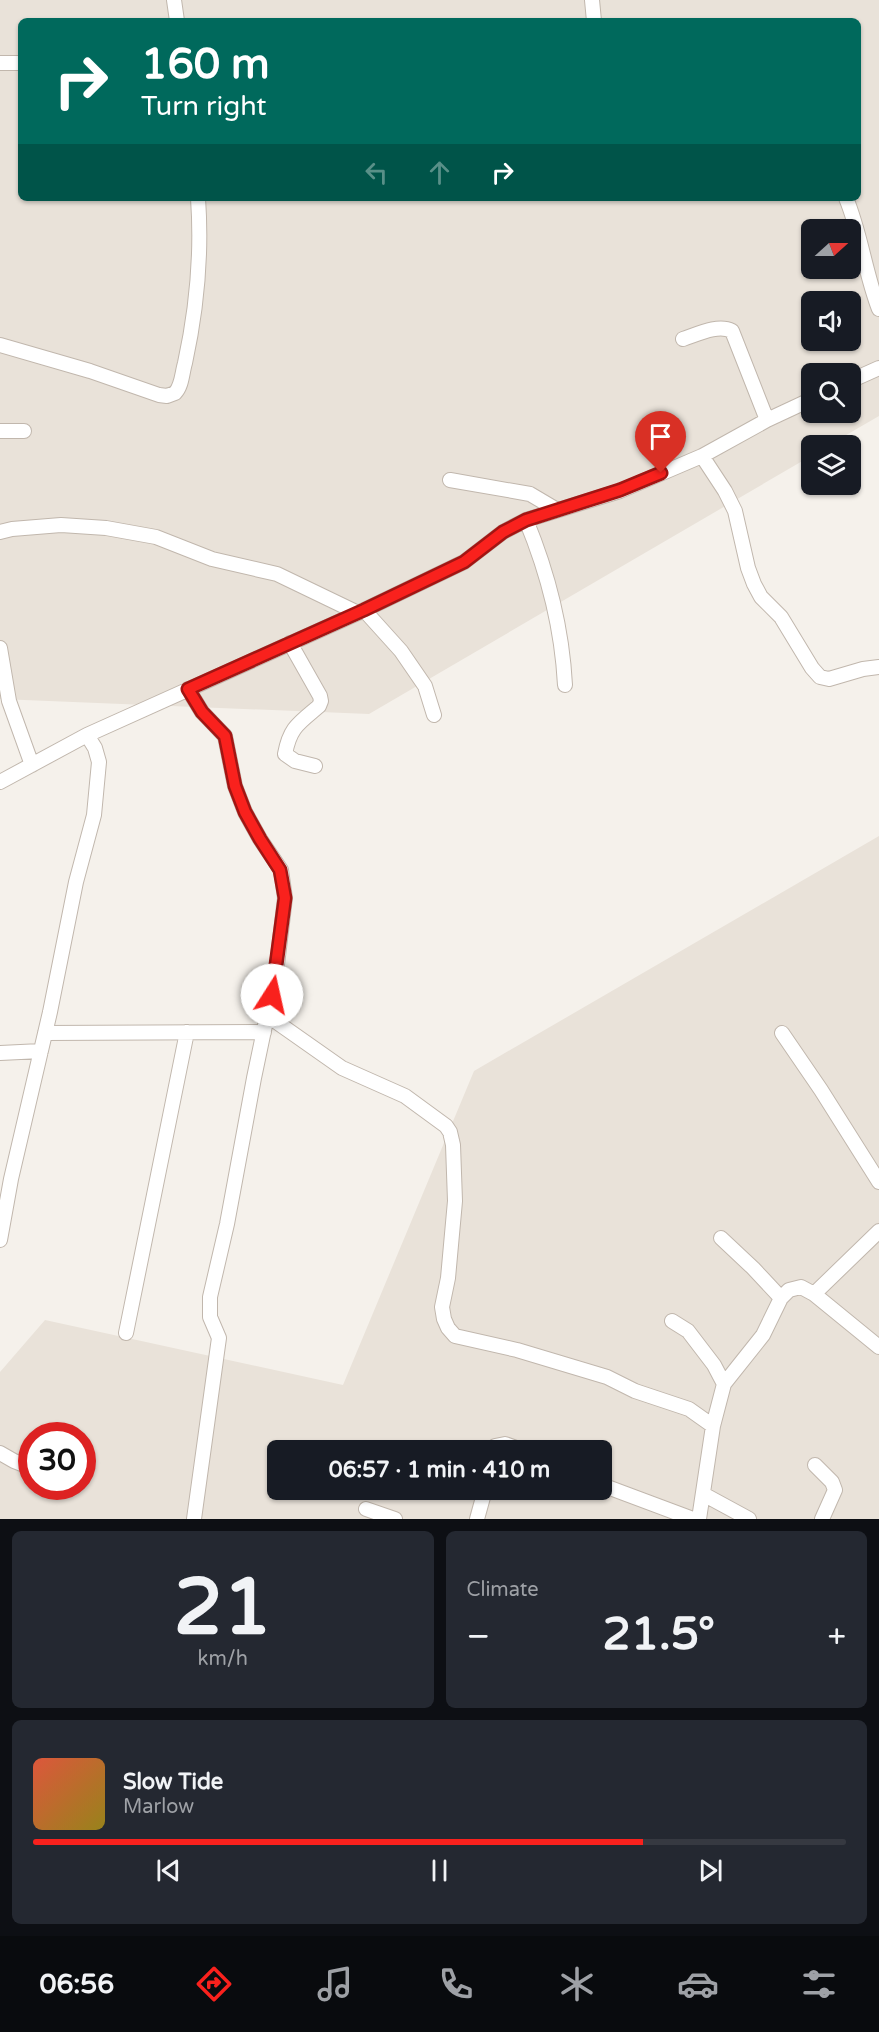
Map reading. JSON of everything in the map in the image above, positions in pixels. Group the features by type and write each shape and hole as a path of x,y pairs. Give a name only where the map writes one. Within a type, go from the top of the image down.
{"street":[{"path":"174,0 177,18"},
{"path":"592,0 592,18"},
{"path":"0,63 18,63"},
{"path":"0,345 90,371 159,395 166,396 175,393 180,383 193,325 200,258 198,201"},
{"path":"847,201 879,309"},
{"path":"683,339 718,328 732,331 767,420"},
{"path":"861,376 879,368"},
{"path":"0,782 87,735 361,612 464,562 503,532 526,520 620,490 702,456 801,404"},
{"path":"0,431 24,431"},
{"path":"702,456 735,511 754,584 761,597 781,617 812,668 820,676 829,679 879,667"},
{"path":"450,480 530,494 557,510"},
{"path":"526,520 555,608 564,661 565,685"},
{"path":"0,532 61,525 106,528 156,537 212,559 277,574 361,612 401,651 425,686 434,715"},
{"path":"291,643 321,701 319,706 294,728 288,739 285,754 295,761 315,766"},
{"path":"0,648 9,702 32,765"},
{"path":"188,689 202,712 225,736 230,767 242,803 260,839 280,870 285,898 268,1016 227,1224 210,1297 210,1317 219,1338 194,1519"},
{"path":"0,1240 11,1179 45,1033 76,882 94,814 99,762 95,748 87,735"},
{"path":"268,1016 342,1068 405,1096 446,1126 450,1132 453,1144 455,1201 448,1278 442,1307 448,1328 455,1336 517,1350 607,1377 635,1391 689,1409 713,1426"},
{"path":"126,1333 187,1032"},
{"path":"45,1033 264,1032"},
{"path":"782,1034 876,1172"},
{"path":"0,1053 41,1051"},
{"path":"814,1294 879,1231"},
{"path":"721,1238 781,1298"},
{"path":"699,1519 713,1426 724,1384 763,1335 781,1298 789,1290 801,1287 814,1294 879,1347"},
{"path":"672,1321 688,1331 714,1365 724,1384"},
{"path":"0,1453 18,1463"},
{"path":"815,1465 832,1482 835,1490 822,1519"},
{"path":"612,1489 693,1519"},
{"path":"703,1494 749,1519"},
{"path":"477,1519 482,1500"},
{"path":"366,1509 395,1519"}],"shaded area":[{"path":"0,0 879,0 879,416 846,435 801,435 801,462 369,714 0,699"},
{"path":"879,836 879,1519 0,1519 0,1372 45,1320 343,1385 474,1071"}],"route":[{"path":"272,995 285,898 283,879 275,861 245,812 235,786 225,736 202,712 188,689 364,610 464,562 503,532 526,520 620,490 661,473"}]}
